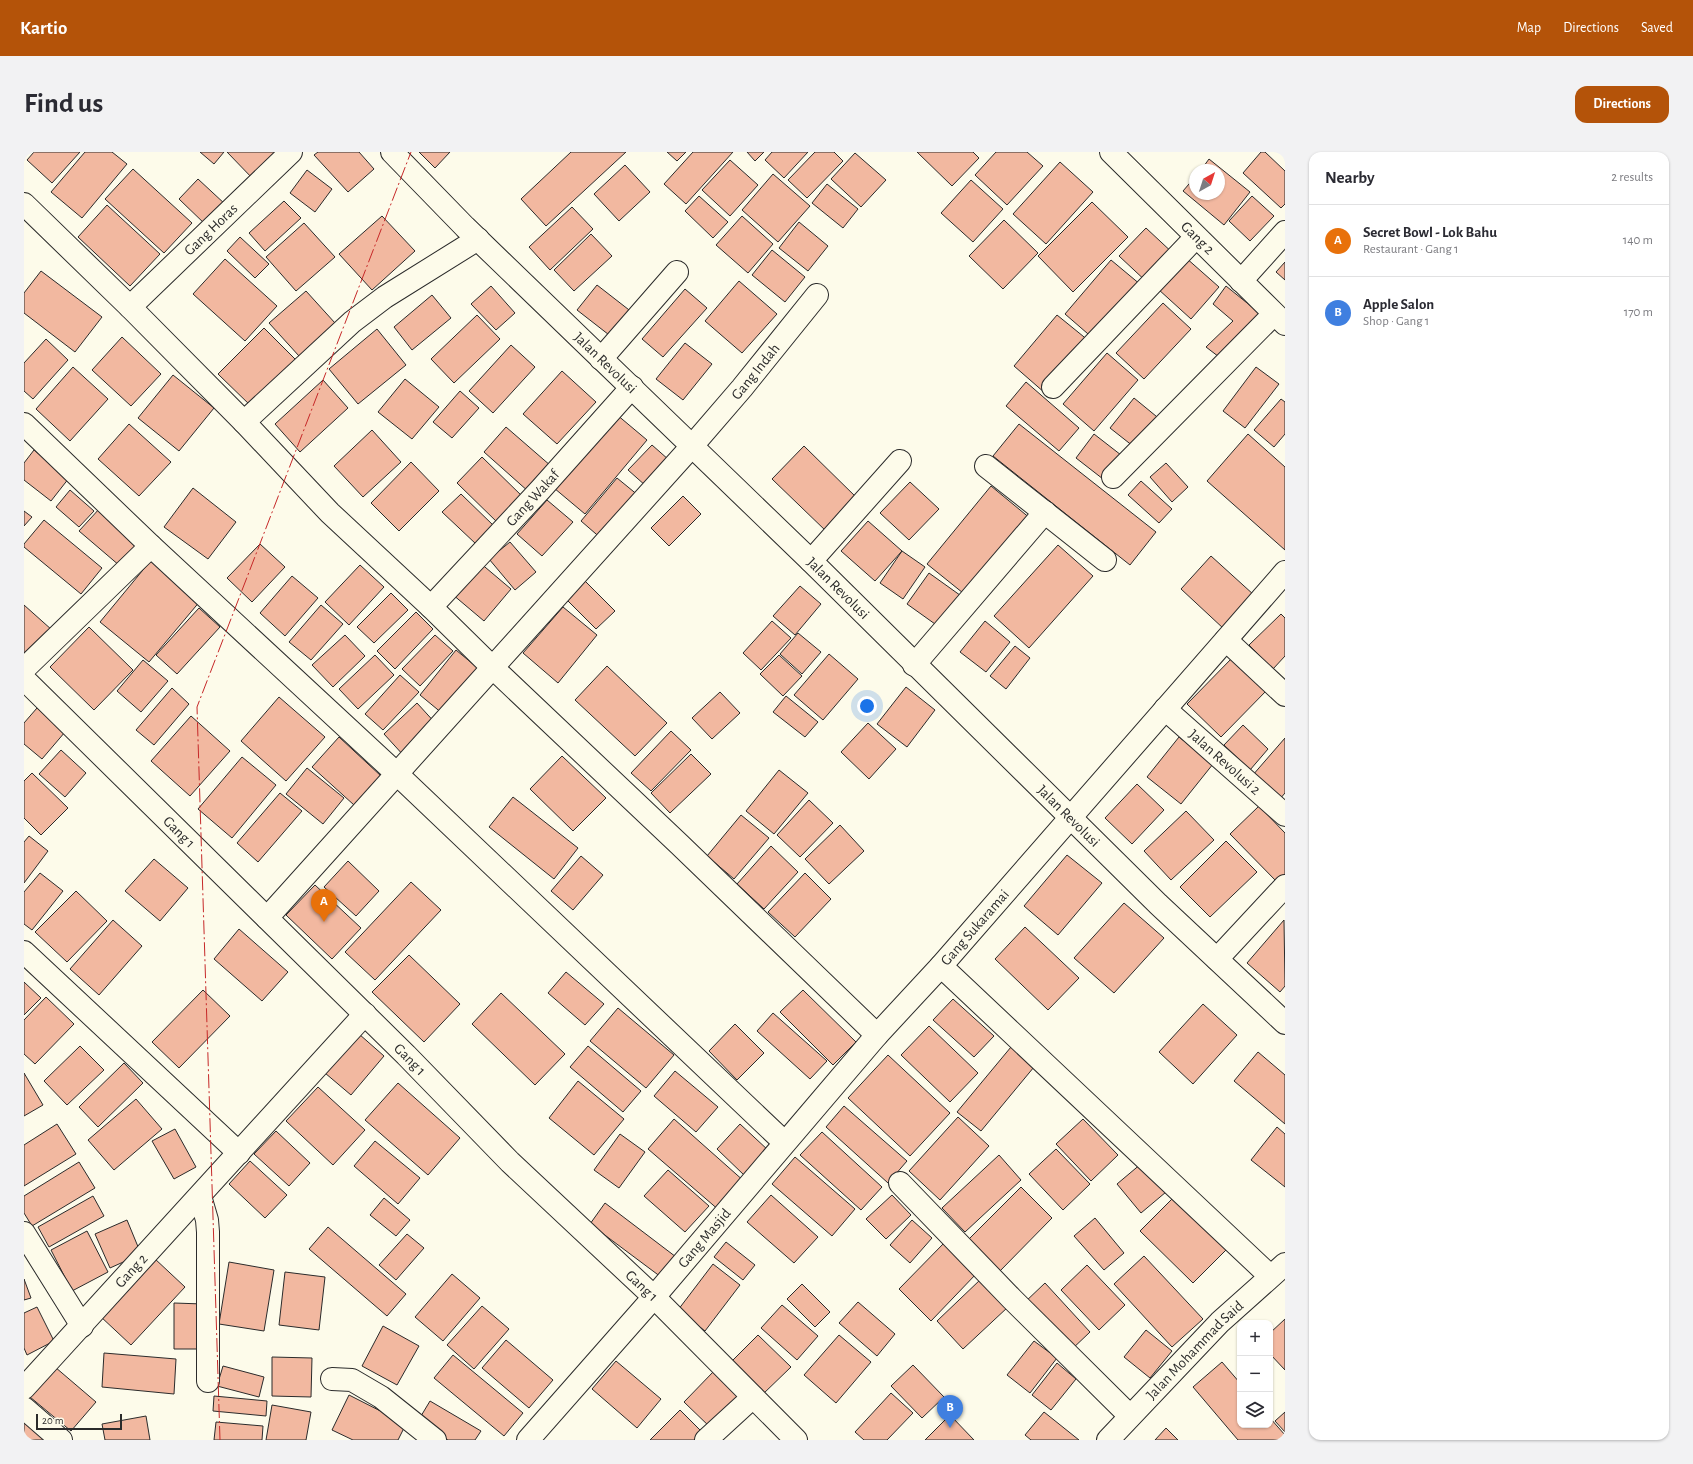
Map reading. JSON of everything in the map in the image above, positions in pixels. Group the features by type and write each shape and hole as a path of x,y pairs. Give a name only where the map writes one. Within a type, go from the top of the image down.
{"street":[{"name":"Gang Horas","path":"130,307 291,152"},
{"name":"Jalan Revolusi","path":"392,152 478,239 811,561 914,665 1158,904 1285,1023"},
{"name":"Gang 2","path":"1125,157 1196,237 1280,319"},
{"path":"24,204 130,307 244,422 330,513 685,849 877,1035"},
{"path":"1241,281 1285,232"},
{"path":"1053,386 1196,237"},
{"path":"244,422 352,322 385,297 478,239"},
{"path":"601,358 677,272"},
{"name":"Gang Indah","path":"267,918 692,446 742,388 816,295"},
{"path":"1113,477 1280,319"},
{"name":"Gang Wakaf","path":"431,607 542,489 632,387"},
{"path":"24,424 150,546 397,774 784,1142"},
{"path":"811,561 900,461"},
{"path":"986,466 1105,560"},
{"path":"914,665 1046,512"},
{"path":"24,669 150,546"},
{"name":"Gang Sukaramai","path":"877,1035 941,966 1285,572"},
{"path":"1226,640 1285,695"},
{"name":"Gang 1","path":"24,680 365,1014 510,1162 654,1297 796,1440"},
{"name":"Jalan Revolusi 2","path":"1165,709 1285,815"},
{"path":"1217,959 1285,886"},
{"path":"24,952 239,1153"},
{"path":"941,966 1277,1270"},
{"name":"Gang 2","path":"24,1388 365,1014"},
{"name":"Gang Masjid","path":"528,1440 654,1297 784,1142 877,1035"},
{"path":"900,1183 1012,1299 1130,1416"},
{"path":"200,1196 207,1220 208,1232 208,1381"},
{"path":"24,1233 82,1326"},
{"name":"Jalan Mohammad Said","path":"1108,1440 1220,1322 1277,1270"},
{"path":"332,1379 352,1380 381,1397 435,1440"},
{"path":"706,1440 753,1397"},
{"path":"24,1408 62,1440"}],"building":[{"path":"34,152 80,152 52,183 27,160"},
{"path":"85,152 112,152 127,164 82,218 51,192"},
{"path":"200,152 224,152 214,164"},
{"path":"227,152 286,152 255,181"},
{"path":"318,152 359,152 374,169 348,192 314,155"},
{"path":"419,152 450,152 435,168"},
{"path":"571,152 626,152 546,226 521,199"},
{"path":"667,152 686,152 677,161"},
{"path":"693,152 733,152 686,204 664,184"},
{"path":"747,152 764,152 755,161"},
{"path":"772,152 808,152 784,178 765,160"},
{"path":"815,152 834,152 843,161 807,198 788,180"},
{"path":"917,152 973,152 979,158 952,186"},
{"path":"996,152 1027,152 1043,166 1007,205 975,175"},
{"path":"1261,152 1265,152 1285,171 1285,204 1281,208 1243,173"},
{"path":"855,153 886,180 861,207 831,179"},
{"path":"1209,159 1215,164 1205,164"},
{"path":"730,160 758,185 730,216 702,190"},
{"path":"1060,162 1093,192 1046,244 1013,214"},
{"path":"625,165 650,192 619,221 594,194"},
{"path":"133,169 192,223 164,253 105,199"},
{"path":"307,170 332,189 315,212 290,193"},
{"path":"1225,172 1250,192 1224,225 1194,200 1225,200"},
{"path":"773,174 810,206 778,242 742,210"},
{"path":"198,179 226,205 207,226 179,199"},
{"path":"971,180 1003,209 973,242 941,213"},
{"path":"827,184 858,209 843,228 812,203"},
{"path":"1189,184 1189,196 1183,191"},
{"path":"699,196 728,222 713,238 685,211"},
{"path":"1252,196 1274,216 1250,241 1229,221"},
{"path":"284,201 301,218 265,251 249,233"},
{"path":"1092,202 1128,237 1073,292 1038,256"},
{"path":"107,205 160,254 130,286 78,237"},
{"path":"572,207 593,229 550,270 529,247"},
{"path":"382,216 415,251 372,290 339,254"},
{"path":"742,216 773,244 748,273 716,245"},
{"path":"1004,220 1038,253 1003,289 969,256"},
{"path":"799,222 828,246 808,271 779,248"},
{"path":"304,223 335,257 296,291 266,257"},
{"path":"1146,228 1176,256 1149,284 1119,256"},
{"path":"591,234 612,256 574,291 554,270"},
{"path":"240,237 269,264 255,278 227,251"},
{"path":"772,250 805,277 785,302 752,275"},
{"path":"1185,257 1219,287 1191,319 1158,289"},
{"path":"225,259 277,306 245,341 193,294"},
{"path":"1111,260 1141,285 1095,340 1065,314"},
{"path":"1285,262 1285,280 1276,272"},
{"path":"41,271 102,317 75,352 24,313 24,293"},
{"path":"739,281 777,314 742,353 705,321"},
{"path":"597,285 633,313 613,338 577,310"},
{"path":"491,286 515,313 496,330 471,304"},
{"path":"1226,286 1262,315 1223,360 1206,347 1233,321 1213,304"},
{"path":"685,289 707,308 663,357 642,339"},
{"path":"306,291 335,323 299,356 269,323"},
{"path":"432,295 451,318 412,350 394,327"},
{"path":"1163,303 1191,329 1144,379 1116,353"},
{"path":"477,315 500,339 454,383 431,359"},
{"path":"1057,315 1089,341 1045,393 1014,366"},
{"path":"264,328 297,361 252,407 218,374"},
{"path":"377,329 406,365 358,404 329,369"},
{"path":"122,337 161,374 131,406 92,370"},
{"path":"46,339 68,360 33,399 24,391 24,363"},
{"path":"685,343 712,364 683,400 656,379"},
{"path":"511,345 535,367 493,413 469,391"},
{"path":"1107,353 1138,380 1094,431 1063,404"},
{"path":"73,367 108,399 70,441 36,409"},
{"path":"1256,367 1279,384 1245,428 1223,411"},
{"path":"562,371 596,402 557,444 523,414"},
{"path":"173,375 214,408 179,451 138,418"},
{"path":"405,379 439,407 412,439 378,412"},
{"path":"323,380 348,408 300,452 275,424"},
{"path":"1026,382 1079,428 1059,451 1006,406"},
{"path":"460,391 479,408 452,438 433,422"},
{"path":"1134,398 1162,421 1138,450 1110,428"},
{"path":"1281,399 1285,402 1285,434 1274,447 1254,430"},
{"path":"616,414 647,440 585,514 554,488"},
{"path":"129,424 171,462 139,496 98,459"},
{"path":"1019,424 1156,532 1130,565 993,456"},
{"path":"506,427 551,466 529,492 484,452"},
{"path":"372,430 401,462 363,497 334,466"},
{"path":"1094,434 1121,455 1103,479 1076,458"},
{"path":"1248,434 1285,467 1285,550 1207,481"},
{"path":"652,445 669,460 646,486 628,470"},
{"path":"804,446 859,500 827,532 772,479"},
{"path":"34,450 69,478 51,501 24,480 24,463"},
{"path":"482,457 524,498 499,524 457,483"},
{"path":"411,462 439,491 399,531 371,503"},
{"path":"1166,463 1188,487 1172,502 1150,477"},
{"path":"617,478 639,496 603,540 581,521"},
{"path":"1141,481 1172,509 1159,523 1128,495"},
{"path":"910,482 939,509 909,540 880,513"},
{"path":"991,486 1031,519 968,597 927,564"},
{"path":"193,488 236,522 208,559 164,527"},
{"path":"70,490 94,511 79,527 56,507"},
{"path":"461,494 494,526 476,544 442,512"},
{"path":"683,496 701,514 669,546 651,528"},
{"path":"547,500 573,522 542,556 517,534"},
{"path":"100,508 141,542 120,566 79,531"},
{"path":"24,511 32,517 24,526"},
{"path":"44,520 102,568 81,594 24,547 24,544"},
{"path":"868,521 902,551 875,581 841,551"},
{"path":"510,542 536,572 515,590 489,559"},
{"path":"260,544 285,567 252,602 227,578"},
{"path":"1058,545 1093,576 1029,648 994,616"},
{"path":"902,551 925,567 903,599 880,583"},
{"path":"1211,556 1254,595 1224,629 1181,589"},
{"path":"152,559 201,600 149,662 100,622"},
{"path":"479,562 511,589 484,621 452,594"},
{"path":"360,565 384,587 349,625 325,602"},
{"path":"929,573 964,598 942,629 907,604"},
{"path":"292,576 318,598 285,636 260,613"},
{"path":"585,581 615,611 596,629 567,600"},
{"path":"800,586 821,604 795,635 773,616"},
{"path":"391,593 408,610 374,643 357,627"},
{"path":"24,605 52,630 24,656"},
{"path":"321,605 343,624 311,660 289,642"},
{"path":"563,607 597,635 558,683 523,653"},
{"path":"199,608 220,627 177,674 156,655"},
{"path":"416,612 433,629 395,669 377,651"},
{"path":"1281,614 1285,618 1285,656 1273,669 1249,645"},
{"path":"772,621 791,638 761,670 743,653"},
{"path":"985,621 1010,642 986,672 960,652"},
{"path":"89,627 133,670 94,710 50,667"},
{"path":"798,633 821,652 802,674 780,654"},
{"path":"345,635 365,656 333,687 312,665"},
{"path":"435,635 453,651 420,686 402,669"},
{"path":"1015,646 1030,658 1006,689 990,676"},
{"path":"456,650 479,669 443,714 420,695"},
{"path":"829,654 858,679 823,720 794,695"},
{"path":"375,655 394,675 358,709 339,689"},
{"path":"779,655 802,676 783,696 760,674"},
{"path":"1234,656 1268,689 1221,737 1187,704"},
{"path":"143,660 168,681 141,712 117,691"},
{"path":"607,666 667,723 635,756 575,700"},
{"path":"400,675 419,692 383,730 365,714"},
{"path":"906,687 935,710 907,747 877,724"},
{"path":"172,688 189,704 154,745 136,730"},
{"path":"720,692 740,713 712,739 692,718"},
{"path":"786,696 818,722 805,737 773,712"},
{"path":"279,697 325,737 286,781 241,741"},
{"path":"417,703 438,726 405,757 384,734"},
{"path":"37,708 65,732 42,759 24,744 24,723"},
{"path":"191,716 230,751 190,796 151,761"},
{"path":"868,723 896,749 869,779 841,752"},
{"path":"1243,725 1268,749 1250,770 1224,745"},
{"path":"671,731 691,750 651,791 631,773"},
{"path":"339,737 381,776 354,805 312,767"},
{"path":"1179,737 1213,764 1181,804 1147,777"},
{"path":"1285,738 1285,793 1279,800 1252,776"},
{"path":"61,750 86,773 65,797 39,774"},
{"path":"691,754 711,774 670,813 651,793"},
{"path":"562,756 606,798 573,831 530,789"},
{"path":"242,757 276,785 232,838 198,809"},
{"path":"307,768 344,798 323,824 286,794"},
{"path":"779,770 808,793 774,834 746,811"},
{"path":"32,773 68,808 41,835 24,818 24,781"},
{"path":"1137,784 1164,810 1132,844 1105,818"},
{"path":"280,793 302,811 258,862 237,843"},
{"path":"513,797 578,848 554,879 489,827"},
{"path":"809,800 833,823 800,857 777,835"},
{"path":"1259,806 1285,833 1285,874 1277,882 1230,834"},
{"path":"1186,811 1214,840 1171,880 1144,851"},
{"path":"741,815 769,838 734,879 707,856"},
{"path":"840,825 864,851 829,884 805,859"},
{"path":"29,836 48,851 24,883 24,842"},
{"path":"1226,841 1257,872 1210,917 1180,887"},
{"path":"771,846 798,872 764,909 737,884"},
{"path":"1067,855 1102,883 1058,935 1024,906"},
{"path":"581,856 603,875 573,910 551,891"},
{"path":"154,859 188,888 160,921 125,891"},
{"path":"348,861 379,891 356,916 324,887"},
{"path":"40,873 63,891 32,930 24,924 24,892"},
{"path":"805,873 831,899 795,937 768,912"},
{"path":"411,882 441,910 375,980 345,952"},
{"path":"315,885 361,928 332,959 286,915"},
{"path":"76,891 107,921 67,962 35,932"},
{"path":"1124,903 1164,938 1114,993 1074,958"},
{"path":"113,920 142,946 99,995 70,969"},
{"path":"1284,920 1285,986 1280,992 1247,963"},
{"path":"1025,927 1079,978 1048,1010 995,959"},
{"path":"239,929 288,972 262,1001 214,959"},
{"path":"409,955 460,1004 424,1042 372,992"},
{"path":"566,972 604,1004 585,1025 548,993"},
{"path":"24,982 41,998 24,1015"},
{"path":"203,990 230,1016 179,1068 152,1042"},
{"path":"803,990 856,1042 833,1065 780,1012"},
{"path":"501,993 565,1054 535,1085 472,1024"},
{"path":"46,997 74,1024 35,1064 24,1054 24,1020"},
{"path":"953,999 994,1036 974,1057 933,1020"},
{"path":"1203,1004 1237,1035 1193,1084 1159,1052"},
{"path":"618,1008 674,1055 646,1088 590,1041"},
{"path":"773,1013 827,1061 810,1079 757,1031"},
{"path":"735,1024 764,1053 737,1080 709,1051"},
{"path":"929,1026 978,1073 950,1102 901,1055"},
{"path":"359,1034 384,1056 351,1095 325,1073"},
{"path":"80,1046 104,1070 67,1105 44,1081"},
{"path":"588,1046 641,1091 623,1112 570,1067"},
{"path":"1011,1047 1034,1067 981,1131 957,1112"},
{"path":"1258,1052 1285,1075 1285,1124 1234,1081"},
{"path":"888,1055 950,1113 910,1156 848,1098"},
{"path":"124,1063 143,1083 98,1127 79,1107"},
{"path":"675,1071 718,1107 696,1132 654,1096"},
{"path":"24,1073 43,1105 24,1116"},
{"path":"578,1081 624,1119 594,1155 549,1118"},
{"path":"398,1083 460,1138 428,1175 365,1120"},
{"path":"318,1087 365,1130 333,1165 286,1121"},
{"path":"136,1099 162,1129 114,1170 88,1140"},
{"path":"844,1106 907,1161 888,1183 826,1127"},
{"path":"958,1117 989,1146 940,1200 909,1171"},
{"path":"674,1119 745,1182 720,1211 648,1149"},
{"path":"1083,1119 1118,1155 1091,1181 1056,1144"},
{"path":"57,1124 76,1154 24,1186 24,1145"},
{"path":"740,1124 769,1151 745,1176 717,1149"},
{"path":"1277,1127 1285,1134 1285,1187 1251,1160"},
{"path":"175,1129 196,1167 174,1179 152,1141"},
{"path":"276,1131 310,1163 289,1186 254,1154"},
{"path":"822,1132 882,1187 861,1210 800,1155"},
{"path":"620,1134 645,1152 619,1188 594,1170"},
{"path":"375,1141 420,1178 398,1204 354,1166"},
{"path":"1056,1149 1090,1184 1063,1210 1029,1174"},
{"path":"999,1155 1021,1180 965,1232 942,1208"},
{"path":"795,1157 855,1209 832,1236 772,1184"},
{"path":"250,1161 287,1195 265,1218 229,1184"},
{"path":"79,1162 95,1188 32,1226 24,1213 24,1196"},
{"path":"1142,1163 1166,1192 1141,1213 1117,1184"},
{"path":"668,1170 709,1206 685,1232 644,1196"},
{"path":"1021,1187 1052,1218 999,1272 967,1241"},
{"path":"1177,1194 1230,1246 1193,1283 1140,1231"},
{"path":"771,1195 818,1237 794,1263 747,1222"},
{"path":"892,1195 911,1215 886,1239 866,1219"},
{"path":"93,1196 104,1216 49,1247 38,1227"},
{"path":"384,1198 410,1220 396,1236 370,1215"},
{"path":"605,1203 680,1260 665,1280 590,1224"},
{"path":"1095,1218 1124,1253 1104,1270 1074,1236"},
{"path":"127,1220 141,1254 110,1268 95,1234"},
{"path":"912,1220 932,1238 910,1263 890,1245"},
{"path":"328,1227 406,1294 387,1316 309,1249"},
{"path":"87,1231 108,1272 72,1291 51,1250"},
{"path":"407,1234 424,1248 396,1280 379,1265"},
{"path":"726,1242 755,1265 743,1280 714,1257"},
{"path":"945,1242 977,1273 931,1321 899,1289"},
{"path":"1144,1256 1203,1319 1172,1347 1114,1284"},
{"path":"154,1258 185,1287 131,1345 100,1316"},
{"path":"229,1262 274,1270 264,1331 219,1324"},
{"path":"713,1264 740,1285 705,1331 678,1310"},
{"path":"1087,1265 1125,1305 1099,1330 1061,1290"},
{"path":"285,1272 325,1277 319,1330 279,1325"},
{"path":"452,1274 480,1298 443,1341 415,1317"},
{"path":"24,1279 31,1298 24,1300"},
{"path":"981,1279 1008,1307 963,1349 937,1321"},
{"path":"1045,1283 1090,1332 1070,1351 1024,1303"},
{"path":"802,1284 830,1312 815,1327 787,1299"},
{"path":"858,1302 895,1334 877,1356 839,1323"},
{"path":"174,1303 203,1304 202,1349 174,1349"},
{"path":"782,1305 818,1336 797,1360 761,1328"},
{"path":"482,1306 509,1329 474,1369 447,1345"},
{"path":"37,1307 54,1341 27,1355 24,1348 24,1313"},
{"path":"1285,1319 1285,1370 1273,1357 1273,1330"},
{"path":"383,1326 419,1346 397,1385 362,1366"},
{"path":"1146,1330 1172,1351 1150,1378 1124,1357"},
{"path":"758,1335 791,1367 762,1395 730,1363"},
{"path":"839,1335 871,1362 836,1403 804,1375"},
{"path":"506,1340 553,1380 529,1408 482,1368"},
{"path":"1034,1341 1057,1358 1030,1393 1007,1375"},
{"path":"104,1353 176,1359 174,1394 102,1387"},
{"path":"453,1355 523,1413 504,1436 434,1378"},
{"path":"272,1357 312,1358 311,1397 272,1396"},
{"path":"616,1361 661,1399 637,1428 592,1389"},
{"path":"1222,1362 1237,1380 1237,1428 1273,1428 1273,1421 1285,1435 1279,1440 1238,1440 1193,1387"},
{"path":"1057,1363 1076,1379 1051,1410 1032,1395"},
{"path":"913,1365 944,1397 922,1418 891,1386"},
{"path":"223,1366 264,1377 259,1397 217,1386"},
{"path":"55,1367 96,1402 71,1431 30,1397"},
{"path":"714,1371 743,1398 712,1429 684,1402"},
{"path":"891,1393 913,1413 887,1440 864,1440 855,1432"},
{"path":"349,1395 406,1424 398,1440 353,1440 332,1430"},
{"path":"214,1396 267,1401 266,1416 213,1411"},
{"path":"430,1401 481,1431 475,1440 448,1440 418,1421"},
{"path":"272,1405 311,1412 306,1440 266,1440"},
{"path":"680,1410 705,1435 699,1440 650,1440"},
{"path":"1044,1412 1079,1440 1031,1440 1025,1435"},
{"path":"1285,1412 1285,1432 1275,1421"},
{"path":"24,1414 53,1440 24,1440"},
{"path":"950,1415 974,1440 925,1440"},
{"path":"146,1416 150,1440 105,1440 102,1424"},
{"path":"216,1422 263,1426 262,1440 214,1440"},
{"path":"1166,1428 1178,1440 1155,1440"}],"power":[{"path":"220,1440 197,707 411,152"}],"place":[{"name":"Secret Bowl - Lok Bahu","path":"324,922"},
{"name":"Apple Salon","path":"950,1428"}]}
